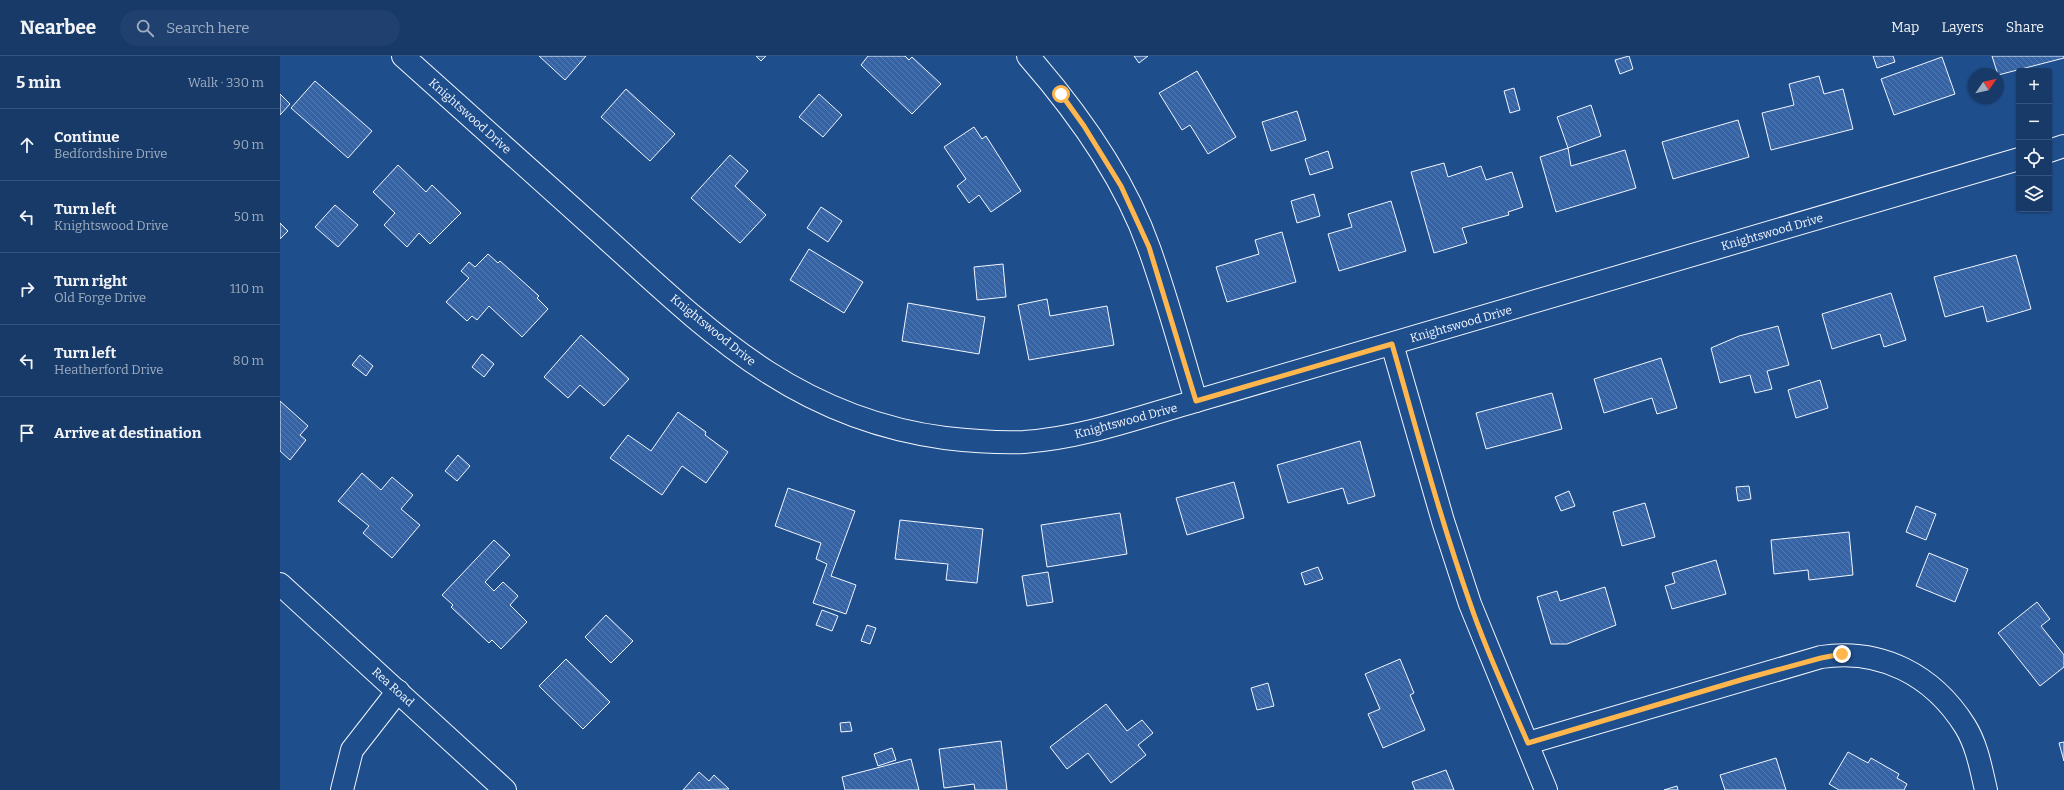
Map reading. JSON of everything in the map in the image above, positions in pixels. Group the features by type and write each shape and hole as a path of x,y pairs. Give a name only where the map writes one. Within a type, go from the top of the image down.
{"street":[{"name":"Knightswood Drive","path":"404,56 691,315 745,358 802,394 826,406 881,426 915,434 972,441 1023,442 1070,436 1392,344 2016,161"},
{"path":"1028,56 1061,94 1084,126 1121,186 1149,247 1196,401"},
{"path":"2052,150 2064,146"},
{"path":"1392,344 1443,522 1470,604 1546,790"},
{"name":"Rea Road","path":"280,584 505,790"},
{"path":"1528,743 1821,658 1842,654 1877,659 1910,672 1941,695 1966,727 1980,761 1986,790"},
{"path":"342,790 352,750 398,691"}],"building":[{"path":"539,56 586,56 565,80"},
{"path":"756,56 766,56 761,61"},
{"path":"868,56 905,56 909,60 912,57 941,84 912,114 861,65"},
{"path":"1134,56 1148,56 1139,63"},
{"path":"1629,56 1633,69 1620,74 1615,60"},
{"path":"1873,56 1893,56 1895,62 1877,68"},
{"path":"1992,56 2064,56 2064,58 2025,68 2016,68 2016,70 2004,73 2004,68 1996,68"},
{"path":"1942,57 1955,94 1894,115 1881,79"},
{"path":"1197,71 1236,137 1208,154 1190,125 1182,130 1159,93"},
{"path":"1819,76 1824,94 1843,89 1853,129 1771,150 1762,113 1794,105 1789,84"},
{"path":"315,81 372,131 348,158 291,108"},
{"path":"1514,88 1520,110 1510,113 1504,91"},
{"path":"626,89 675,134 650,161 601,117"},
{"path":"280,94 290,104 280,115"},
{"path":"819,94 842,115 823,137 799,117"},
{"path":"1591,105 1601,136 1568,148 1557,117"},
{"path":"1297,111 1306,140 1271,151 1262,122"},
{"path":"1738,120 1749,157 1673,179 1662,142"},
{"path":"974,127 982,139 986,136 1021,191 991,212 979,195 969,203 957,186 966,179 944,147"},
{"path":"1568,148 1571,166 1625,150 1636,188 1556,212 1540,157"},
{"path":"1328,151 1333,168 1310,175 1305,159"},
{"path":"730,155 748,171 735,186 766,215 740,243 691,198"},
{"path":"1444,163 1448,177 1481,166 1486,180 1512,172 1523,207 1508,212 1509,215 1462,228 1467,243 1434,253 1411,172"},
{"path":"398,165 426,192 432,185 461,213 430,244 419,233 407,247 384,225 395,213 373,192"},
{"path":"1314,194 1320,216 1297,223 1291,201"},
{"path":"1391,201 1406,251 1339,271 1328,234 1352,227 1348,214"},
{"path":"335,205 358,225 338,247 315,227"},
{"path":"821,207 842,221 828,242 807,228"},
{"path":"280,223 288,231 280,239"},
{"path":"1282,232 1296,282 1227,302 1216,267 1259,254 1255,240"},
{"path":"809,249 863,282 844,313 790,280"},
{"path":"488,254 498,263 500,261 539,296 537,298 548,309 522,337 489,306 477,320 472,316 467,321 446,302 469,278 461,271 469,262 475,267"},
{"path":"2016,255 2031,309 1987,322 1983,306 1945,317 1934,277"},
{"path":"1003,264 1006,297 977,300 974,267"},
{"path":"1891,293 1906,340 1884,347 1880,334 1832,349 1822,314"},
{"path":"1047,299 1050,316 1107,306 1114,345 1029,360 1018,305"},
{"path":"908,303 985,317 979,354 902,341"},
{"path":"1778,326 1789,365 1767,371 1772,389 1755,393 1750,375 1720,383 1711,348 1739,336"},
{"path":"581,335 629,379 604,406 580,385 568,398 544,377"},
{"path":"482,354 494,364 484,377 472,367"},
{"path":"360,355 373,366 366,376 352,365"},
{"path":"1661,358 1677,408 1657,414 1652,398 1604,413 1594,379"},
{"path":"1820,380 1828,408 1796,418 1788,390"},
{"path":"1552,393 1562,429 1486,449 1476,413"},
{"path":"280,401 308,426 300,435 306,440 290,460 280,451"},
{"path":"678,412 706,432 705,435 728,452 706,483 682,466 662,495 610,458 628,435 651,451"},
{"path":"1360,441 1375,496 1348,504 1343,488 1288,503 1277,465"},
{"path":"458,455 470,466 457,481 445,471"},
{"path":"362,473 381,490 392,477 413,495 401,509 420,525 392,558 363,533 369,526 338,501"},
{"path":"1234,482 1244,518 1187,535 1176,498"},
{"path":"1749,486 1751,499 1738,501 1736,487"},
{"path":"788,488 855,511 831,576 856,585 846,614 813,603 827,564 816,559 821,543 775,526"},
{"path":"1569,491 1575,506 1561,511 1555,497"},
{"path":"1645,503 1655,537 1622,546 1613,512"},
{"path":"1916,506 1936,514 1926,540 1906,532"},
{"path":"1120,513 1127,554 1047,567 1041,525"},
{"path":"900,520 983,529 977,583 946,580 948,564 895,559"},
{"path":"1849,532 1853,575 1809,580 1808,570 1774,574 1771,540"},
{"path":"494,540 510,555 485,582 494,591 503,582 518,596 510,605 527,622 501,649 492,640 489,643 451,607 453,605 442,595"},
{"path":"1929,553 1968,569 1955,602 1916,586"},
{"path":"1716,560 1726,594 1672,609 1665,586 1675,583 1672,573"},
{"path":"1318,567 1323,579 1305,585 1301,573"},
{"path":"1048,572 1053,602 1027,606 1022,576"},
{"path":"1605,587 1616,625 1567,644 1551,644 1537,597 1557,591 1560,601"},
{"path":"2037,602 2050,619 2041,626 2064,655 2064,667 2040,686 1998,633"},
{"path":"822,610 838,616 832,631 816,625"},
{"path":"606,615 633,641 611,663 585,637"},
{"path":"867,625 876,628 870,644 861,641"},
{"path":"566,659 610,702 583,729 539,686"},
{"path":"1400,659 1414,693 1410,695 1425,730 1383,748 1368,714 1380,709 1365,674"},
{"path":"1268,683 1274,706 1257,710 1251,688"},
{"path":"1106,704 1127,731 1142,720 1153,733 1138,745 1146,755 1111,783 1088,753 1067,769 1050,747"},
{"path":"850,722 852,731 841,732 840,723"},
{"path":"1001,741 1007,790 975,790 974,784 944,788 939,749"},
{"path":"2064,742 2064,761 2059,743"},
{"path":"892,748 896,760 878,766 874,754"},
{"path":"1848,752 1868,763 1871,758 1899,774 1897,778 1907,784 1904,790 1839,790 1829,784"},
{"path":"1776,758 1786,790 1725,790 1720,775"},
{"path":"911,759 919,790 845,790 842,777"},
{"path":"1446,770 1454,790 1415,790 1412,782"},
{"path":"699,772 709,781 714,775 729,789 683,790"},
{"path":"1677,786 1678,790 1664,790"}],"route":[{"path":"1061,94 1084,126 1121,186 1149,247 1196,401 1392,344 1443,522 1470,604 1490,656 1528,743 1744,679 1821,658 1842,654"}]}
